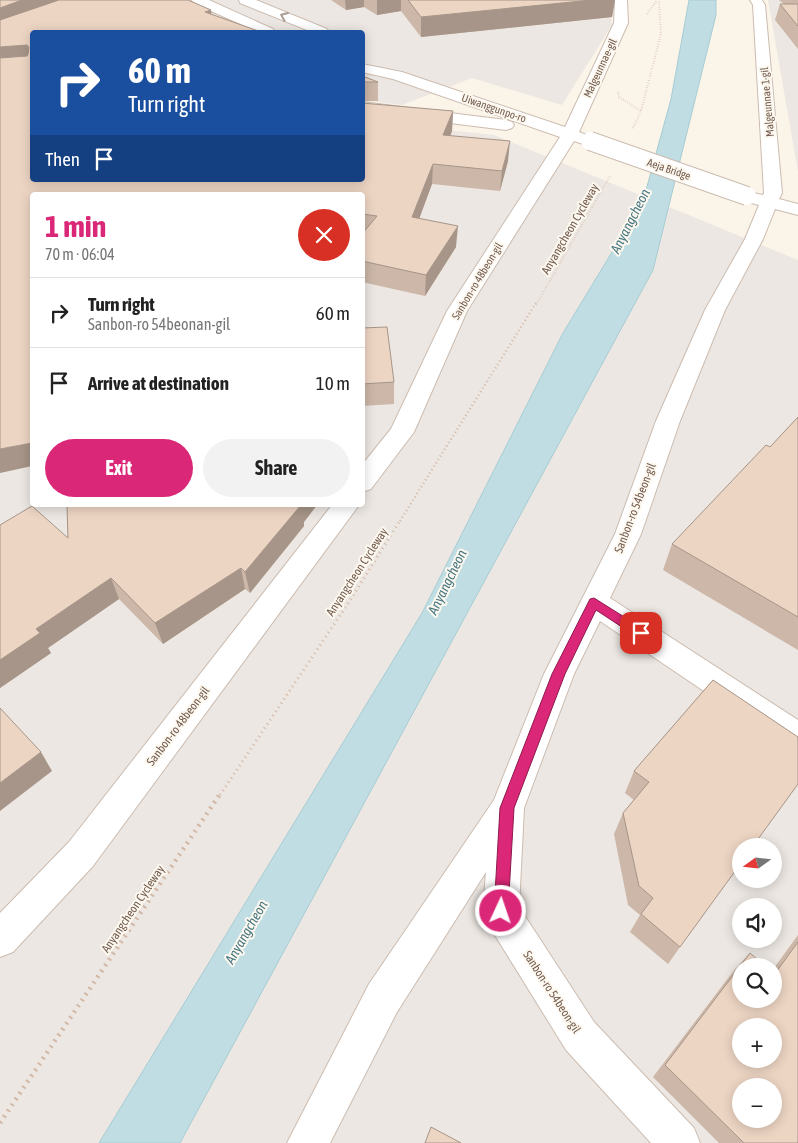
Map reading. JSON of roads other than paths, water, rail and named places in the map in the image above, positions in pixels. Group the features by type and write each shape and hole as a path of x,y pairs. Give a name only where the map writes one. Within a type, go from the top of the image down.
{"street":[{"path":"198,0 264,30"},
{"path":"245,0 317,30"},
{"name":"Malgeunnae-gil","path":"570,134 621,23 620,0"},
{"name":"Malgeunnae 1-gil","path":"756,0 769,122 772,203"},
{"name":"Uiwanggunpo-ro","path":"372,54 397,75"},
{"name":"Uiwanggunpo-ro","path":"365,69 397,75 590,141"},
{"path":"365,108 423,113 570,134"},
{"name":"Sanbon-ro 48beon-gil","path":"365,479 402,432 457,311 570,134"},
{"name":"Aeja Bridge","path":"590,141 772,203 798,220"},
{"name":"Sanbon-ro 54beon-gil","path":"679,1143 580,1036 501,911 507,808 559,674 628,534 668,421 715,310 772,203"},
{"name":"Sanbon-ro 48beon-gil","path":"0,939 81,854 344,507"},
{"path":"594,602 798,737"},
{"path":"308,1143 383,998 507,808"}],"water":[{"name":"Anyangcheon","path":"689,0 716,0 716,15 653,270 180,1143 99,1143 422,613 563,333 643,201 671,99"}]}
